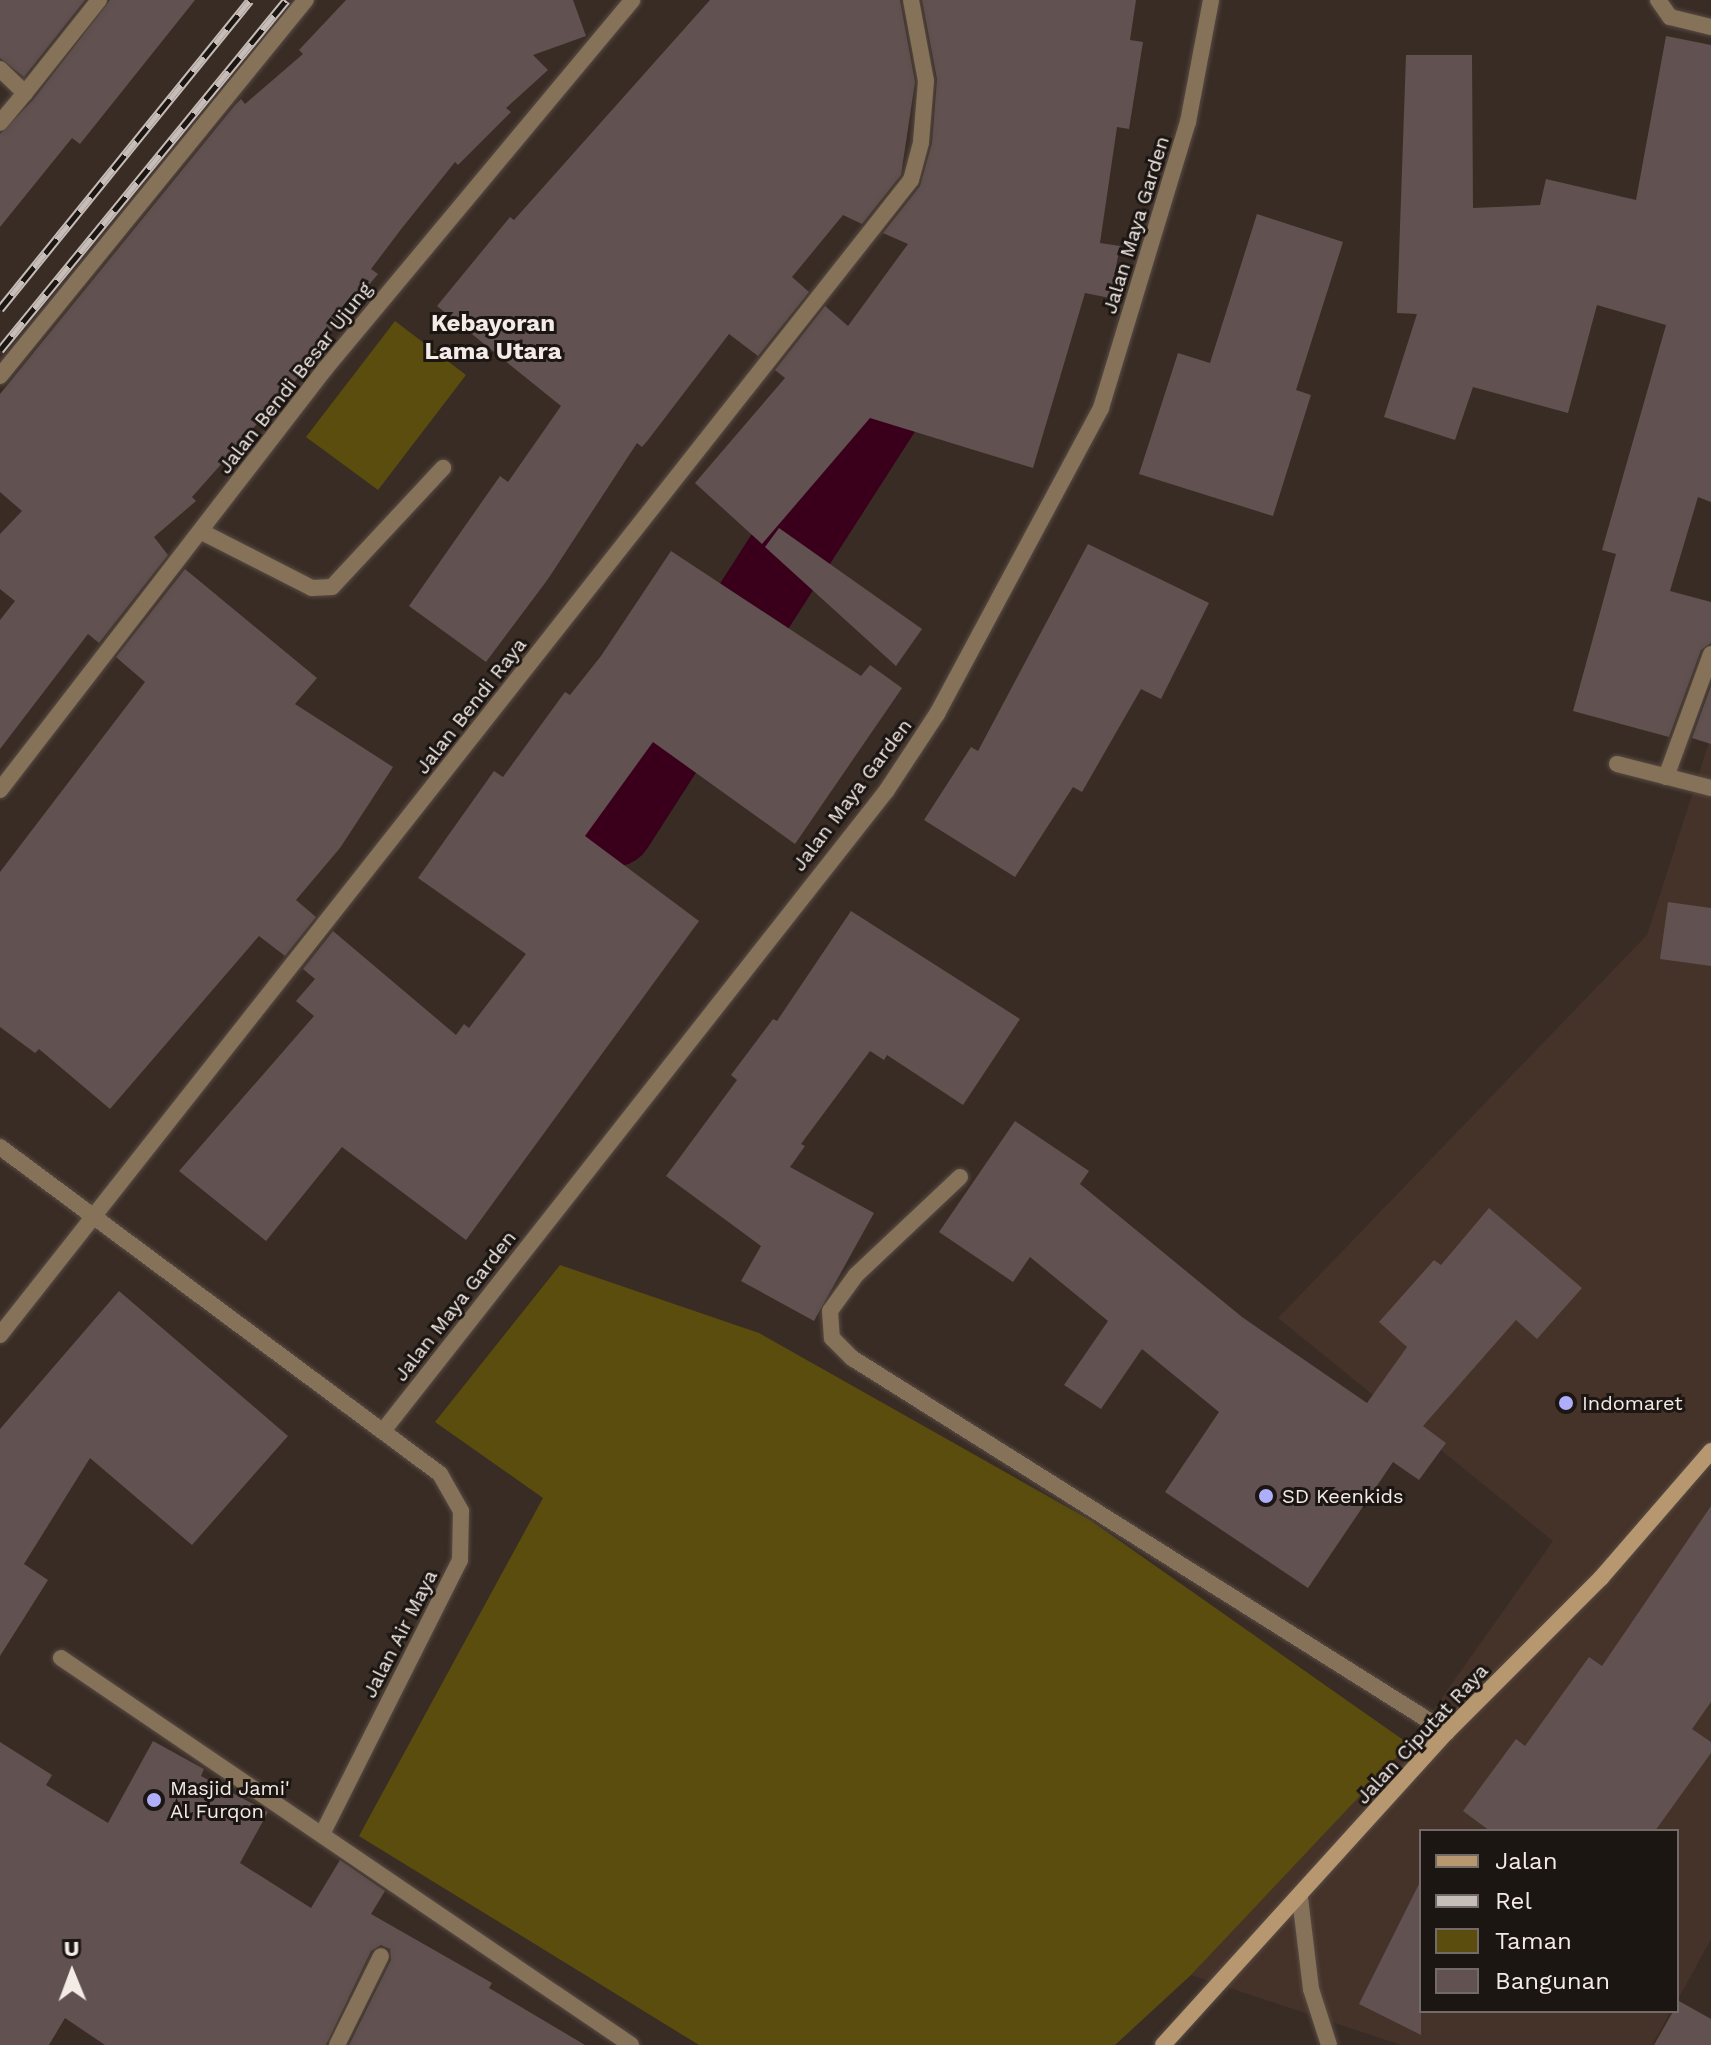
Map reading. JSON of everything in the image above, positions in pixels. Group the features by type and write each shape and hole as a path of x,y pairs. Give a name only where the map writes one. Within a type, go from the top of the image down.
{"main road":[{"name":"Jalan Ciputat Raya","path":"1163,2045 1300,1898 1447,1732 1601,1578 1711,1451"}],"street":[{"path":"0,123 99,0"},
{"path":"0,376 306,0"},
{"name":"Jalan Bendi Besar Ujung","path":"0,790 325,369 632,0"},
{"name":"Jalan Bendi Raya","path":"0,1335 911,180 921,142 926,81 911,0"},
{"name":"Jalan Maya Garden","path":"383,1431 887,790 937,714 1101,408 1188,122 1211,0"},
{"path":"1658,0 1670,17 1711,27"},
{"path":"0,69 25,93"},
{"path":"202,532 312,588 332,587 443,468"},
{"path":"1666,777 1711,654"},
{"path":"1617,764 1711,788"},
{"name":"Jalan Air Maya","path":"0,1147 91,1218 440,1474 461,1511 460,1560 322,1834"},
{"path":"960,1177 856,1275 830,1311 832,1338 852,1358 1447,1732"},
{"path":"61,1658 631,2045"},
{"path":"1300,1898 1311,1989 1329,2045"},
{"path":"337,2045 381,1956"}],"shaded area":[{"path":"1711,736 1711,1939 1679,1997 1679,1829 1419,1829 1419,2013 1670,2013 1652,2045 1401,2045 1191,1975 1409,1744 1553,1541 1278,1318 1647,935"}],"green space":[{"path":"395,321 466,375 378,490 306,437"},
{"path":"560,1265 759,1333 1090,1520 1409,1744 1191,1975 1115,2045 699,2045 359,1836 543,1498 435,1422"}],"building":[{"path":"0,0 85,0 24,77 0,58"},
{"path":"110,0 195,0 80,144 72,138 0,227 0,134 33,100"},
{"path":"346,0 573,0 586,36 533,55 548,70 506,108 511,112 458,165 455,162 371,269 378,274 315,350 319,354 192,497 196,501 154,537 168,555 99,643 88,634 0,749 0,620 15,601 0,589 0,534 22,511 0,492 0,394 235,105 241,99 245,104 303,54 299,50"},
{"path":"710,0 900,0 915,82 901,175 862,224 843,215 792,277 809,292 758,356 729,334 648,440 642,447 637,443 548,579 486,662 409,606 500,476 508,482 561,406 437,306 510,217 514,220"},
{"path":"922,0 1136,0 1130,40 1143,42 1129,129 1117,127 1100,243 1120,246 1110,298 1085,293 1033,468 870,418 762,544 695,483 785,378 775,370 825,306 848,326 908,244 883,233 920,186 932,143 937,79"},
{"path":"1666,36 1711,45 1711,502 1698,497 1670,591 1711,602 1711,643 1701,650 1669,737 1573,711 1616,554 1602,550 1666,325 1597,305 1568,413 1473,387 1455,440 1384,417 1417,314 1397,313 1406,55 1472,55 1473,208 1540,205 1546,179 1636,200"},
{"path":"1257,214 1343,242 1296,390 1311,395 1273,516 1139,474 1178,353 1210,363"},
{"path":"779,528 922,629 896,666 765,547"},
{"path":"1088,544 1209,603 1161,699 1141,689 1082,792 1073,787 1015,877 924,820 971,747 978,751"},
{"path":"671,551 861,676 870,665 902,688 795,844 653,742 585,836 699,921 466,1240 342,1147 266,1241 179,1171 314,1016 296,1001 315,979 303,969 333,931 456,1035 464,1024 469,1028 526,954 418,878 494,771 503,777 565,692 570,695 601,656"},
{"path":"185,569 317,678 295,704 393,767 340,848 296,900 316,917 285,956 259,936 110,1109 39,1049 35,1053 0,1027 0,872 145,682 116,657"},
{"path":"1711,686 1711,744 1692,738"},
{"path":"1668,902 1711,908 1711,966 1660,959"},
{"path":"851,911 1020,1019 963,1105 887,1055 884,1060 870,1051 801,1144 805,1146 790,1167 874,1213 814,1321 741,1281 761,1246 666,1176 737,1080 731,1075 773,1019 777,1021"},
{"path":"1015,1121 1089,1171 1080,1184 1242,1317 1367,1403 1407,1347 1379,1322 1434,1260 1441,1265 1489,1208 1582,1288 1537,1339 1516,1320 1423,1426 1446,1443 1419,1480 1393,1462 1308,1588 1165,1492 1219,1412 1142,1349 1101,1409 1064,1385 1108,1321 1030,1257 1013,1282 939,1232"},
{"path":"119,1291 288,1436 192,1545 90,1458 24,1564 48,1580 0,1656 0,1429"},
{"path":"1711,1506 1711,1702 1692,1729 1711,1742 1711,1753 1656,1829 1487,1829 1463,1811 1516,1739 1525,1746 1589,1657 1602,1666"},
{"path":"153,1741 204,1769 201,1776 268,1812 240,1863 311,1908 340,1860 385,1891 371,1914 492,1983 489,1988 585,2045 349,2045 391,1960 390,1949 381,1945 371,1951 326,2045 105,2045 65,2018 49,2045 0,2045 0,1742 52,1775 46,1785 108,1823"},
{"path":"1419,1884 1421,2035 1359,2004"},
{"path":"1679,2001 1711,2019 1711,2045 1654,2045 1672,2013 1679,2013"}],"waterway":[{"path":"613,826 884,404 925,320"}],"railway":[{"path":"0,309 250,0"},
{"path":"0,350 286,0"}],"place":[{"name":"Indomaret","path":"1566,1403"},
{"name":"SD Keenkids","path":"1266,1496"},
{"name":"Masjid Jami' Al Furqon","path":"154,1800"}],"district":[{"name":"Kebayoran Lama Utara","path":"493,338"}]}
